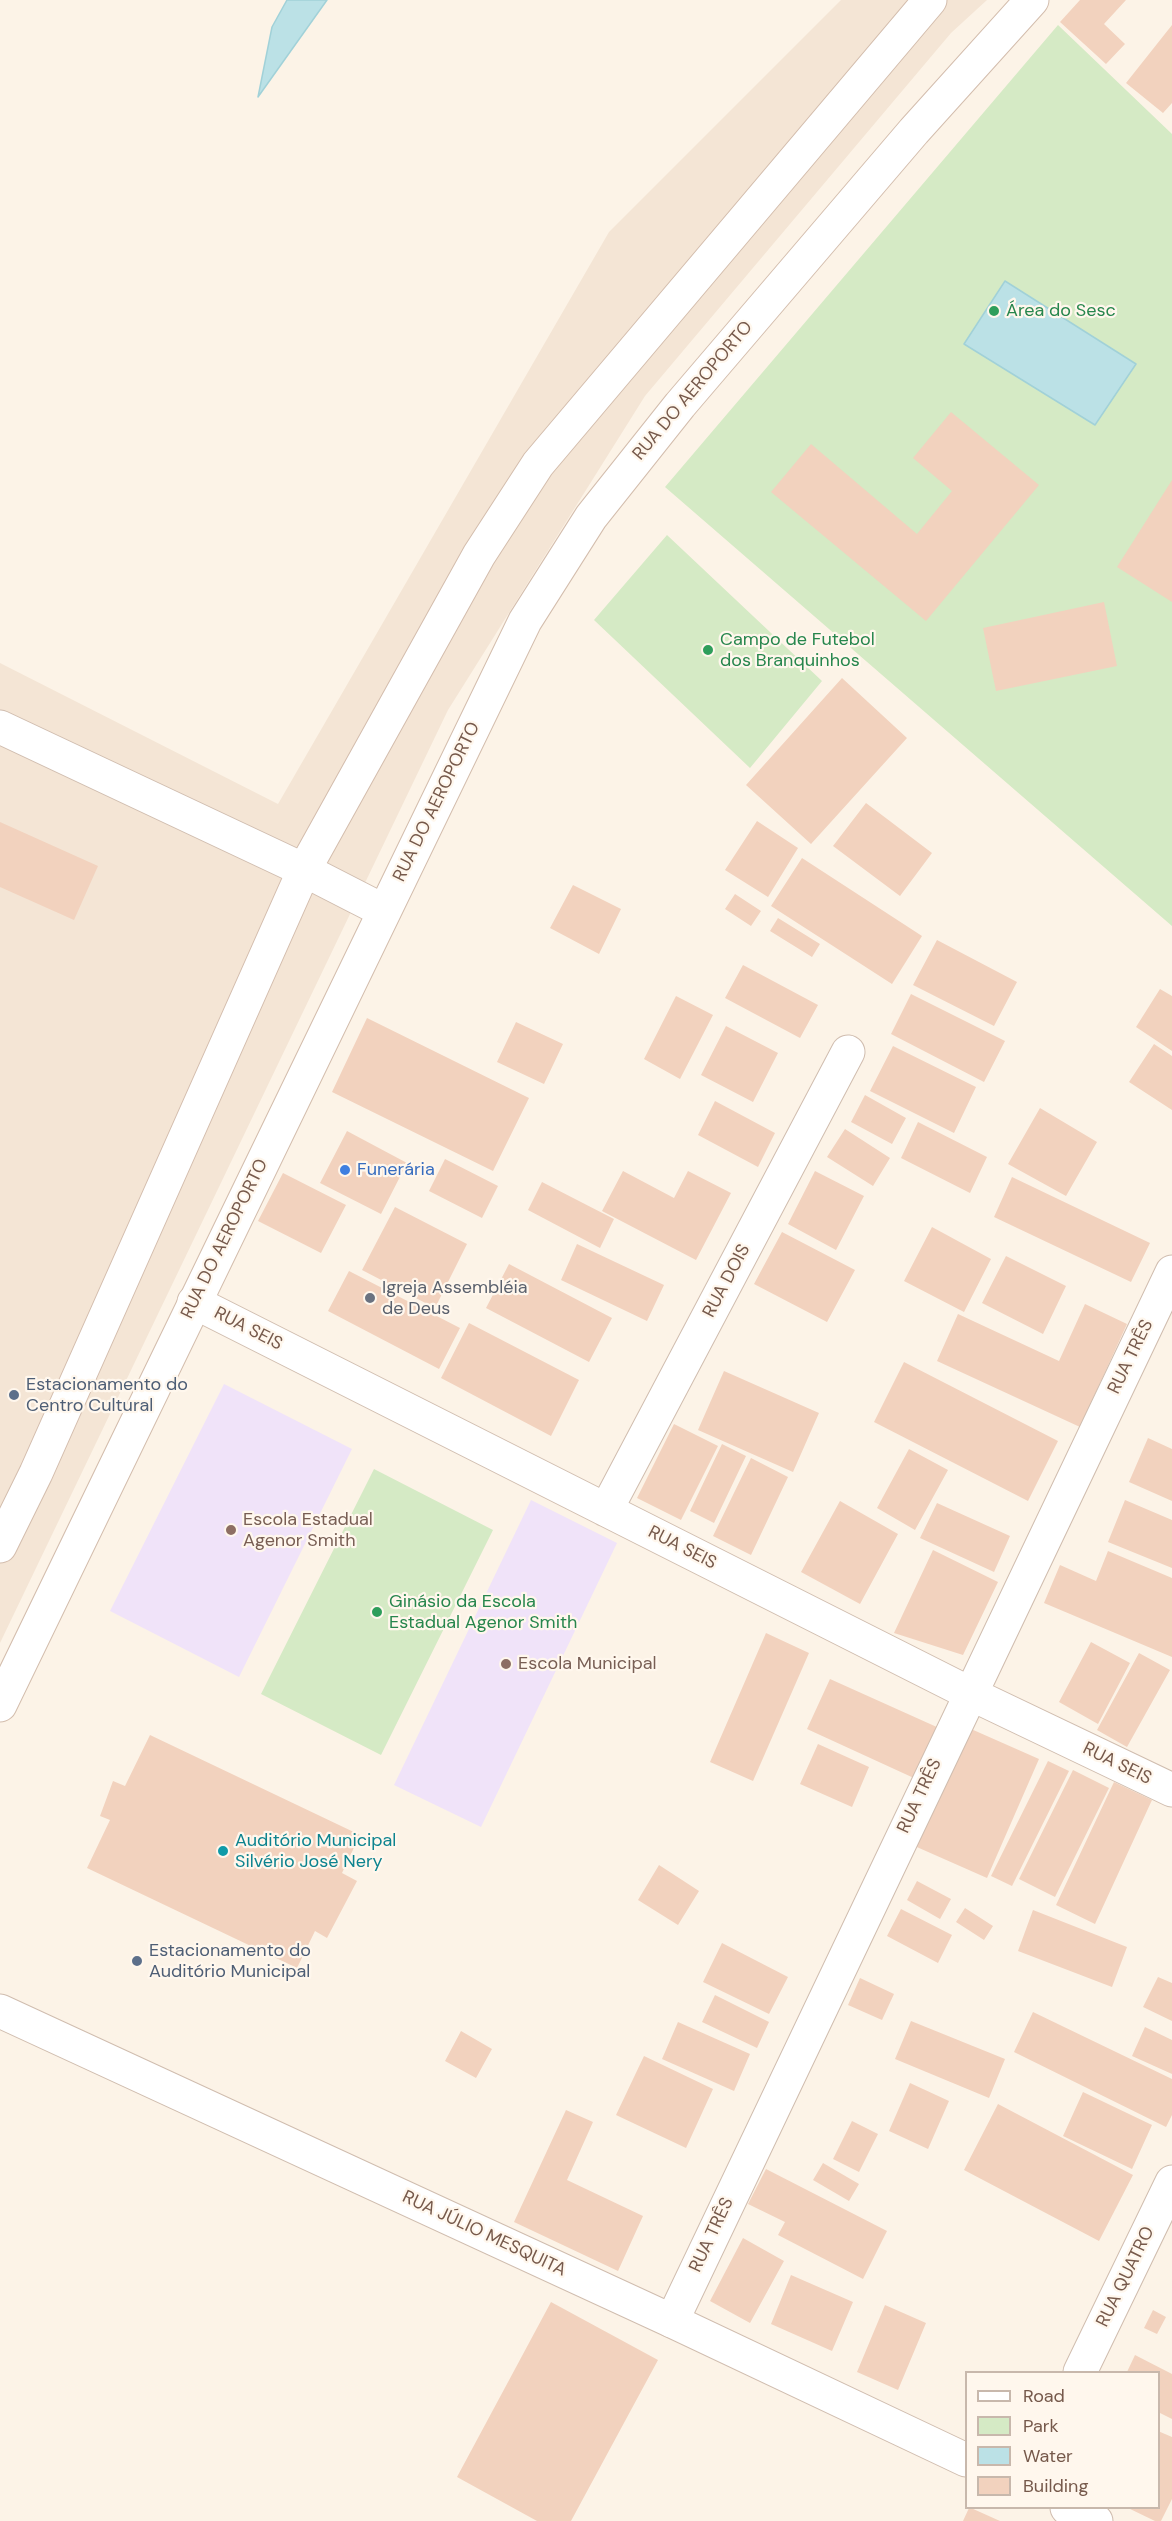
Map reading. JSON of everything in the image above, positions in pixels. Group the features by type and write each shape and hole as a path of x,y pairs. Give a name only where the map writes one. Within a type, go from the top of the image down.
{"street":[{"path":"0,1546 36,1473 304,870 479,555 538,465 930,0"},
{"name":"RUA DO AEROPORTO","path":"0,1705 525,621 591,517 680,405 914,131 1032,0"},
{"path":"0,727 304,870 384,911"},
{"name":"RUA DOIS","path":"606,1510 848,1052"},
{"name":"RUA TRÊS","path":"672,2321 969,1693 1172,1272"},
{"name":"RUA SEIS","path":"194,1302 969,1693 1172,1790"},
{"name":"RUA JÚLIO MESQUITA","path":"0,2011 672,2321 965,2460"},
{"name":"RUA QUATRO","path":"1081,2371 1172,2182"},
{"path":"1069,2509 1096,2521"}],"shaded area":[{"path":"841,0 987,0 951,33 645,396 448,710 0,1643 0,663 278,804 609,232"},
{"name":"Escola Estadual Agenor Smith","path":"224,1384 352,1449 239,1677 110,1611"},
{"name":"Escola Municipal","path":"531,1500 617,1543 481,1827 394,1785"}],"green space":[{"name":"Área do Sesc","path":"1058,25 1172,134 1172,926 665,487"},
{"name":"Campo de Futebol dos Branquinhos","path":"667,535 822,681 750,768 594,620"},
{"name":"Ginásio da Escola Estadual Agenor Smith","path":"374,1469 493,1530 381,1755 261,1694"}],"water":[{"path":"287,0 327,0 258,97 272,27"},
{"path":"1005,281 1136,364 1095,425 964,344"}],"building":[{"path":"1080,0 1126,0 1104,24 1125,44 1106,64 1060,22"},
{"path":"1172,25 1172,103 1163,113 1126,83"},
{"path":"951,412 1039,485 926,621 771,492 811,444 917,534 952,491 913,458"},
{"path":"1172,480 1172,602 1117,567"},
{"path":"1104,602 1117,666 996,691 983,628"},
{"path":"842,678 907,738 811,844 746,785"},
{"path":"866,803 932,853 900,896 833,846"},
{"path":"757,821 798,848 768,897 725,870"},
{"path":"0,822 98,866 74,920 0,887"},
{"path":"802,858 922,936 892,984 771,906"},
{"path":"573,885 621,909 599,954 550,928"},
{"path":"735,894 761,911 751,926 725,909"},
{"path":"778,918 820,944 812,957 770,931"},
{"path":"937,940 1017,982 994,1026 913,985"},
{"path":"743,965 818,1005 800,1038 725,998"},
{"path":"1160,989 1172,996 1172,1051 1136,1027"},
{"path":"911,994 1005,1041 984,1082 891,1034"},
{"path":"676,996 713,1015 680,1079 644,1059"},
{"path":"367,1018 529,1098 493,1171 332,1092"},
{"path":"516,1022 563,1044 544,1084 497,1062"},
{"path":"726,1026 778,1053 753,1102 701,1075"},
{"path":"1154,1044 1172,1056 1172,1110 1129,1082"},
{"path":"893,1046 976,1087 954,1133 870,1091"},
{"path":"865,1095 906,1118 892,1144 851,1122"},
{"path":"715,1101 775,1133 758,1167 698,1135"},
{"path":"1040,1108 1097,1142 1066,1196 1008,1164"},
{"path":"918,1122 987,1157 970,1193 901,1158"},
{"path":"845,1129 890,1158 873,1186 827,1157"},
{"path":"347,1131 407,1163 381,1214 320,1183"},
{"path":"445,1159 498,1186 482,1218 429,1191"},
{"path":"623,1171 674,1198 688,1171 731,1193 696,1260 602,1211"},
{"path":"815,1171 864,1196 836,1250 788,1224"},
{"path":"283,1173 346,1205 321,1253 258,1221"},
{"path":"1012,1177 1150,1243 1131,1282 994,1217"},
{"path":"542,1182 614,1219 600,1248 528,1210"},
{"path":"395,1207 467,1244 435,1308 362,1270"},
{"path":"932,1227 991,1259 964,1312 904,1281"},
{"path":"782,1232 855,1270 827,1322 754,1284"},
{"path":"577,1244 664,1285 647,1321 561,1280"},
{"path":"1006,1256 1066,1286 1043,1334 982,1303"},
{"path":"509,1264 612,1318 589,1362 486,1308"},
{"path":"349,1271 460,1328 439,1369 328,1311"},
{"path":"1085,1304 1127,1324 1080,1427 937,1361 958,1314 1059,1361"},
{"path":"469,1323 579,1380 551,1436 441,1378"},
{"path":"904,1362 1058,1441 1028,1501 874,1422"},
{"path":"724,1371 819,1413 793,1472 698,1430"},
{"path":"674,1424 718,1446 681,1520 637,1498"},
{"path":"1148,1438 1172,1449 1172,1501 1129,1482"},
{"path":"722,1444 746,1456 714,1523 690,1511"},
{"path":"909,1449 948,1470 915,1530 877,1508"},
{"path":"751,1458 788,1477 751,1555 713,1536"},
{"path":"1125,1500 1172,1520 1172,1568 1108,1542"},
{"path":"840,1501 898,1534 860,1604 801,1572"},
{"path":"937,1503 1010,1536 994,1572 920,1538"},
{"path":"933,1550 998,1582 963,1655 894,1633"},
{"path":"1108,1551 1172,1578 1172,1657 1044,1603 1060,1565 1096,1581"},
{"path":"766,1633 809,1653 753,1781 710,1762"},
{"path":"1091,1642 1130,1663 1098,1724 1059,1702"},
{"path":"1139,1653 1170,1670 1127,1747 1097,1730"},
{"path":"830,1679 939,1728 916,1779 807,1729"},
{"path":"962,1725 1039,1759 987,1878 910,1844"},
{"name":"Auditório Municipal Silvério José Nery","path":"150,1735 360,1835 342,1873 357,1881 327,1938 315,1931 297,1968 87,1868 110,1820 100,1816 113,1781 125,1786"},
{"path":"818,1744 869,1767 852,1807 800,1784"},
{"path":"1048,1761 1069,1771 1012,1886 991,1876"},
{"path":"1073,1770 1109,1788 1055,1897 1019,1879"},
{"path":"1114,1782 1152,1800 1095,1924 1056,1905"},
{"path":"659,1865 699,1891 678,1925 638,1900"},
{"path":"917,1881 951,1899 940,1919 907,1900"},
{"path":"965,1908 993,1926 984,1940 956,1922"},
{"path":"901,1909 952,1935 938,1963 887,1936"},
{"path":"1033,1910 1127,1947 1112,1987 1018,1951"},
{"path":"722,1943 788,1977 769,2014 703,1982"},
{"path":"1158,1977 1172,1983 1172,2021 1143,2007"},
{"path":"860,1978 894,1994 882,2020 848,2005"},
{"path":"715,1995 769,2022 757,2048 702,2022"},
{"path":"1033,2012 1172,2079 1172,2115 1166,2127 1014,2052"},
{"path":"911,2021 1005,2059 989,2098 895,2059"},
{"path":"678,2022 750,2054 734,2091 662,2059"},
{"path":"1145,2027 1172,2040 1172,2074 1132,2056"},
{"path":"461,2031 492,2049 476,2078 445,2061"},
{"path":"644,2056 713,2089 686,2148 616,2115"},
{"path":"910,2083 949,2101 928,2149 889,2131"},
{"path":"1083,2092 1152,2125 1132,2169 1063,2136"},
{"path":"998,2104 1133,2175 1099,2241 964,2170"},
{"path":"566,2110 593,2122 567,2180 643,2216 618,2271 514,2222"},
{"path":"852,2121 878,2134 859,2172 833,2159"},
{"path":"823,2163 859,2184 849,2201 813,2180"},
{"path":"766,2169 887,2231 863,2279 778,2235 785,2222 748,2204"},
{"path":"743,2238 784,2261 750,2323 710,2301"},
{"path":"791,2275 853,2302 832,2351 771,2324"},
{"path":"551,2302 658,2360 571,2521 537,2521 457,2477"},
{"path":"885,2305 926,2323 898,2390 857,2372"},
{"path":"1153,2310 1166,2317 1157,2334 1144,2328"},
{"path":"1135,2355 1172,2374 1172,2419 1160,2413 1160,2371 1127,2371"},
{"path":"1160,2432 1172,2437 1172,2499 1161,2521 1155,2521 1130,2509 1160,2509"},
{"path":"969,2509 973,2509 1000,2521 963,2521"}],"place":[{"name":"Área do Sesc","path":"994,311"},
{"name":"Campo de Futebol dos Branquinhos","path":"708,650"},
{"name":"Funerária","path":"345,1170"},
{"name":"Igreja Assembléia de Deus","path":"370,1298"},
{"name":"Estacionamento do Centro Cultural","path":"14,1395"},
{"name":"Escola Estadual Agenor Smith","path":"231,1530"},
{"name":"Ginásio da Escola Estadual Agenor Smith","path":"377,1612"},
{"name":"Escola Municipal","path":"506,1664"},
{"name":"Auditório Municipal Silvério José Nery","path":"223,1851"},
{"name":"Estacionamento do Auditório Municipal","path":"137,1961"}]}
